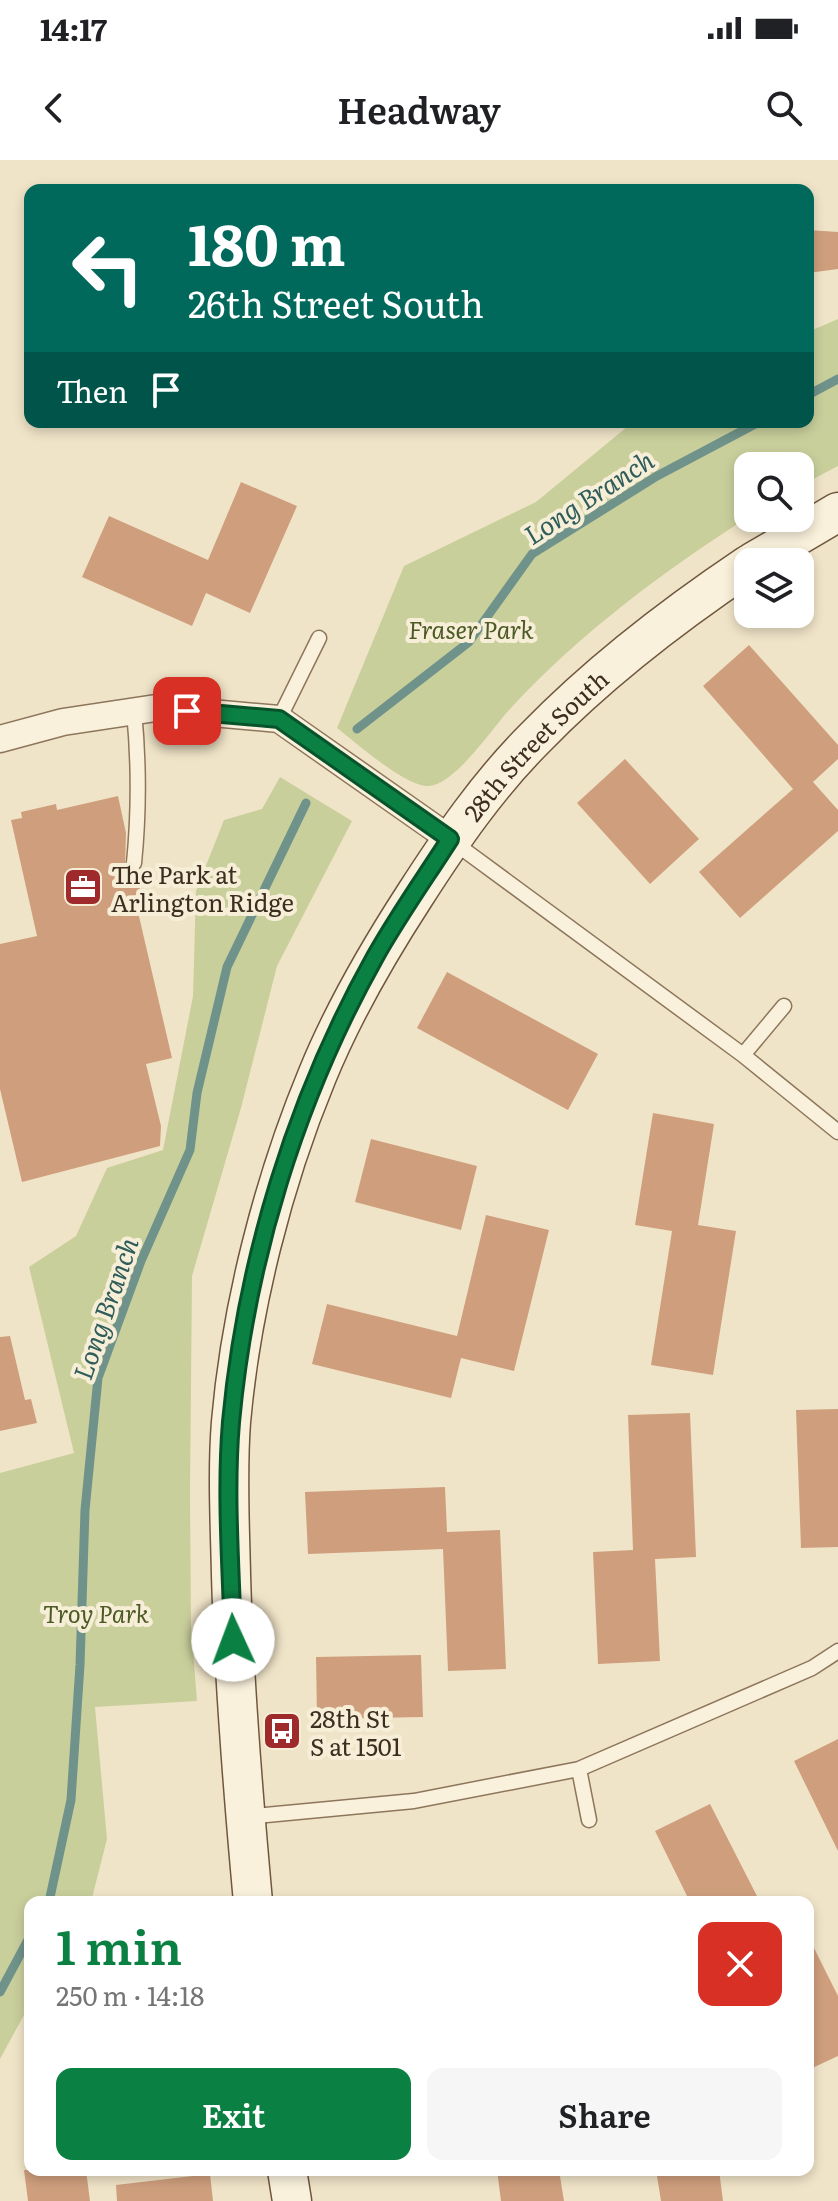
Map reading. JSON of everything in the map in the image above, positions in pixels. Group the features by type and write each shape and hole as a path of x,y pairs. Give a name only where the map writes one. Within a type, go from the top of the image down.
{"street":[{"name":"28th Street South","path":"777,548 838,512"},
{"name":"28th Street South","path":"252,1896 234,1668 231,1424 243,1331 272,1205 317,1075 376,956 473,808 535,738 608,670 687,606 734,575"},
{"path":"0,739 63,722 156,708 279,719 450,839"},
{"path":"288,2176 292,2201"}],"lane":[{"path":"279,719 319,638"},
{"path":"134,711 138,797 134,863"},
{"path":"450,839 743,1055 838,1132"},
{"path":"743,1055 784,1006"},
{"path":"245,1817 414,1801 579,1769 812,1668 838,1651"},
{"path":"579,1769 589,1820"}],"green space":[{"name":"Fraser Park","path":"838,319 838,466 814,479 814,452 734,452 734,527 654,582 565,654 511,708 462,765 440,783 429,786 408,780 337,728 404,566 536,502 626,428 814,428 814,329"},
{"name":"Troy Park","path":"280,777 352,821 277,966 241,1108 192,1276 191,1626 197,1701 95,1707 107,1839 93,1896 24,1896 24,2015 0,2059 0,1473 74,1453 29,1267 76,1236 107,1168 163,1150 193,996 196,891 224,820 262,809"}],"building":[{"path":"814,230 838,232 838,269 814,272"},
{"path":"241,482 297,506 250,613 206,593 192,626 82,577 109,516 208,560"},
{"path":"749,645 838,745 838,759 813,782 838,810 838,831 740,918 699,872 793,789 703,686"},
{"path":"625,759 699,839 650,884 577,803"},
{"path":"118,796 126,833 125,866 129,872 136,873 145,911 138,912 172,1058 146,1064 161,1126 160,1146 22,1182 0,1089 0,944 37,936 11,820 22,818 21,812 56,804 57,810"},
{"path":"447,972 598,1054 568,1110 417,1028"},
{"path":"653,1113 714,1124 698,1225 736,1231 713,1375 651,1365 672,1231 635,1225"},
{"path":"371,1139 477,1166 461,1230 355,1202"},
{"path":"486,1215 549,1230 514,1371 461,1358 451,1398 312,1364 327,1304 457,1336"},
{"path":"10,1336 25,1400 31,1399 37,1423 0,1431 0,1337"},
{"path":"838,1409 838,1547 801,1548 796,1410"},
{"path":"690,1413 696,1557 655,1559 660,1661 598,1664 593,1552 633,1550 628,1415"},
{"path":"445,1487 447,1532 500,1530 506,1669 448,1671 443,1549 308,1554 305,1492"},
{"path":"421,1655 423,1717 317,1719 316,1657"},
{"path":"838,1739 838,1851 794,1761"},
{"path":"710,1804 757,1896 687,1896 655,1831"},
{"path":"814,1948 838,1996 838,2056 814,2067"},
{"path":"25,2176 87,2176 90,2201 28,2201"},
{"path":"210,2176 213,2201 117,2201 116,2185"},
{"path":"498,2176 560,2176 564,2201 501,2201"},
{"path":"657,2176 720,2176 723,2201 661,2201"}],"waterway":[{"name":"Long Branch","path":"814,392 838,379"},
{"name":"Long Branch","path":"357,729 469,642 532,554 657,476 748,428"},
{"name":"Long Branch","path":"50,1896 71,1800 80,1665 85,1510 98,1378 141,1261 190,1150 197,1093 227,967 306,803"},
{"name":"Long Branch","path":"0,1992 24,1947"}],"place":[{"name":"The Park at Arlington Ridge","path":"83,887"},
{"name":"28th St S at 1501","path":"282,1731"}],"route":[{"path":"187,711 279,719 450,839 376,956 317,1075 272,1205 243,1331 231,1424 233,1640"}]}
